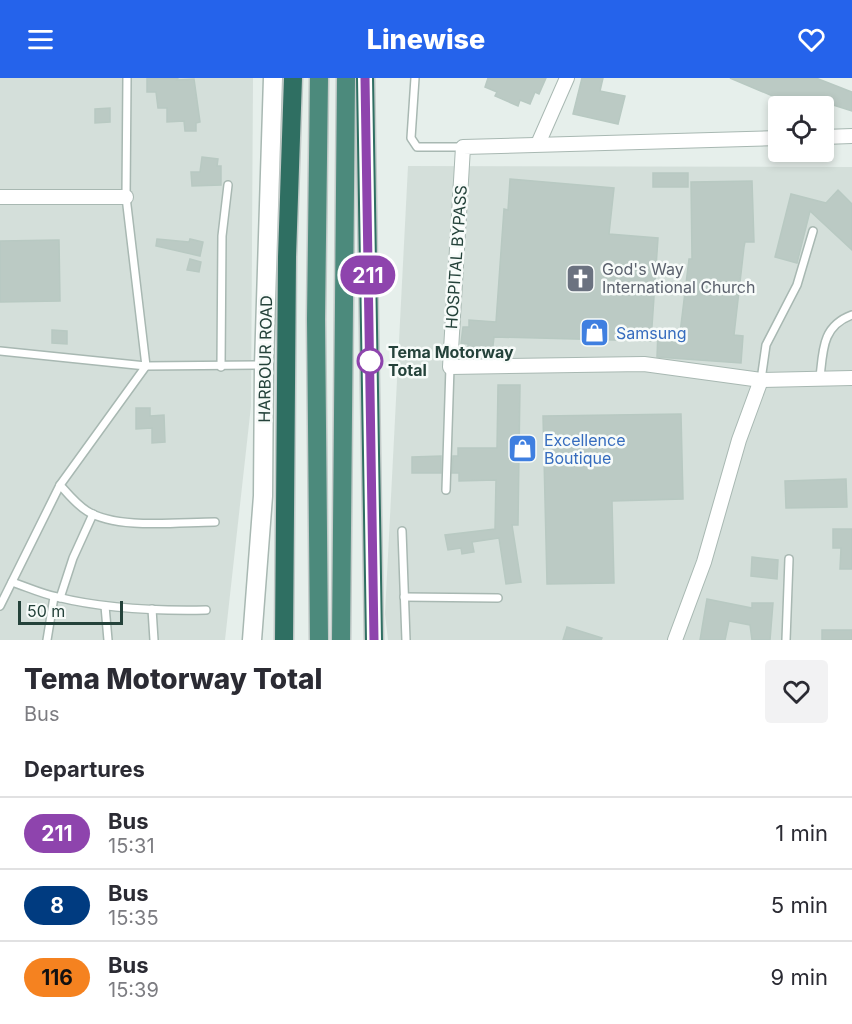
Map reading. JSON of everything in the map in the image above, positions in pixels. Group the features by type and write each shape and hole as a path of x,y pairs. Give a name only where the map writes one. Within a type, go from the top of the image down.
{"highway":[{"path":"284,640 287,257 293,78"},
{"path":"319,78 317,219 319,640"},
{"path":"341,640 346,78"},
{"path":"365,78 374,640"}],"street":[{"name":"HARBOUR ROAD","path":"252,640 263,496 264,365 273,78"},
{"path":"538,144 567,78"},
{"path":"834,136 852,136"},
{"path":"463,147 768,138"},
{"name":"HOSPITAL BYPASS","path":"450,367 463,147"},
{"path":"0,197 126,197"},
{"path":"450,367 644,364 761,380 852,378"},
{"path":"675,640 704,562 739,440 761,380"}],"lane":[{"path":"0,606 60,485 146,366 126,197 127,78"},
{"path":"415,78 411,138 417,147 463,147"},
{"path":"221,367 222,236 228,185"},
{"path":"761,380 766,345 797,285 813,231"},
{"path":"820,378 824,346 828,335 842,319 852,315"},
{"path":"0,351 146,366 264,365"},
{"name":"HOSPITAL BYPASS","path":"446,490 450,367"},
{"path":"60,485 85,510 101,518 118,522 215,522"},
{"path":"47,640 57,597 93,514"},
{"path":"402,531 406,640"},
{"path":"786,640 789,559"},
{"path":"12,582 57,597 105,606 206,610"},
{"path":"404,597 498,598"},
{"path":"105,606 108,640"},
{"path":"152,609 154,640"}],"shaded area":[{"path":"0,78 253,78 251,406 225,640 0,640"},
{"path":"408,166 852,167 852,640 388,640 385,614"}],"building":[{"path":"147,78 194,79 200,122 196,123 196,131 185,131 184,121 167,122 167,108 158,108 156,92 147,92"},
{"path":"488,78 546,78 539,94 535,92 530,104 520,100 518,106 495,96 497,92 485,87"},
{"path":"582,78 603,78 600,91 625,96 618,124 573,114"},
{"path":"730,78 816,78 852,92 852,111 834,105 834,96 772,96"},
{"path":"110,108 110,122 95,123 95,109"},
{"path":"202,157 218,159 217,166 221,166 221,185 192,186 191,172 200,172"},
{"path":"653,173 688,173 688,187 653,187"},
{"path":"510,179 614,188 609,234 658,238 651,341 494,337 492,355 468,353 468,344 461,343 463,327 469,327 469,320 496,322 504,209 508,210"},
{"path":"752,181 754,242 745,242 734,335 743,336 741,363 657,357 658,331 680,333 689,259 692,259 691,182"},
{"path":"838,190 852,204 852,250 810,211 797,263 775,257 791,194 826,203"},
{"path":"157,239 189,242 190,239 203,242 200,256 156,246"},
{"path":"59,240 60,301 0,302 0,241"},
{"path":"190,259 201,262 199,272 187,270"},
{"path":"52,330 67,331 67,344 52,343"},
{"path":"498,385 520,385 518,525 512,525 521,582 506,584 499,538 472,542 474,552 462,554 461,548 448,550 445,535 495,529 496,480 459,481 459,473 452,473 453,456 458,456 458,448 497,448"},
{"path":"136,408 150,408 150,416 164,415 165,442 152,443 152,428 136,429"},
{"path":"681,414 683,499 612,501 614,583 547,584 543,416"},
{"path":"441,456 441,473 412,473 412,457"},
{"path":"846,479 847,507 786,508 785,481"},
{"path":"833,529 852,529 852,569 840,569 841,548 833,548"},
{"path":"752,557 778,560 777,579 751,576"},
{"path":"707,599 752,608 752,603 773,603 770,640 752,640 750,625 729,621 725,640 700,640"},
{"path":"567,627 602,638 601,640 563,640"},
{"path":"822,630 852,630 852,640 822,640"}],"bus line":[{"name":"211","path":"365,78 374,640"}],"place":[{"name":"God's Way International Church","path":"581,278"},
{"name":"Samsung","path":"595,333"},
{"name":"Tema Motorway Total","path":"370,361"},
{"name":"Excellence Boutique","path":"523,449"}]}
